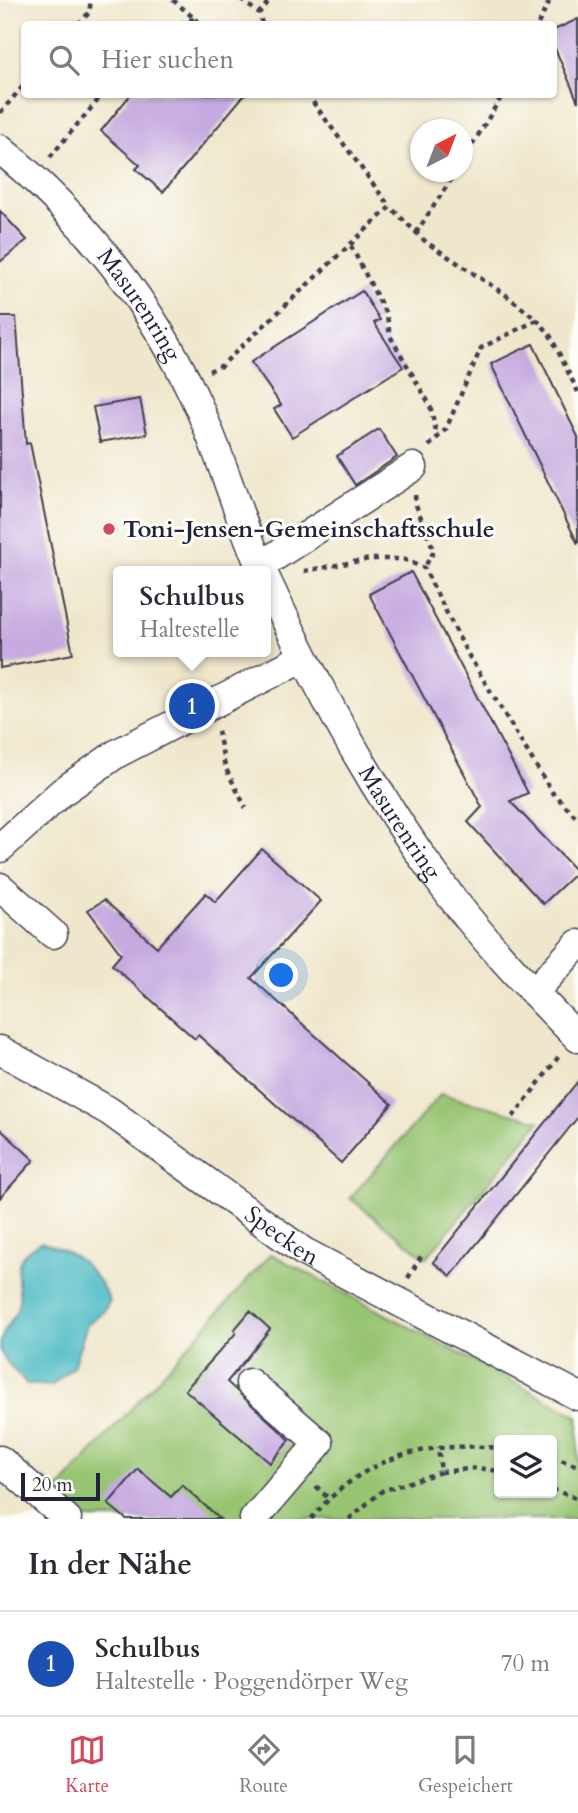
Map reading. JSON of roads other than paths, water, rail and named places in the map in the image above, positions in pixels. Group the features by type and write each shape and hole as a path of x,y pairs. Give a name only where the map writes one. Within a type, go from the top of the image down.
{"street":[{"name":"Masurenring","path":"0,149 33,176 79,224 125,281 165,340 204,419 267,566"},
{"path":"271,571 413,467"},
{"name":"Masurenring","path":"271,575 302,658 392,811 437,878 491,947 576,1036"},
{"path":"0,848 62,792 116,754 302,658"},
{"path":"0,887 53,934"},
{"path":"534,992 578,944"},
{"name":"Specken","path":"0,1050 109,1111 304,1252 578,1396"},
{"path":"250,1383 319,1443 254,1519"},
{"path":"0,1460 66,1519"}],"water":[{"path":"41,1242 65,1251 83,1262 110,1301 103,1312 87,1324 73,1367 51,1386 27,1384 8,1364 0,1350 3,1334 19,1302 18,1267 21,1258"}],"place":[{"name":"Toni-Jensen-Gemeinschaftsschule","path":"109,529"},
{"name":"Schulbus","path":"192,706"}]}
